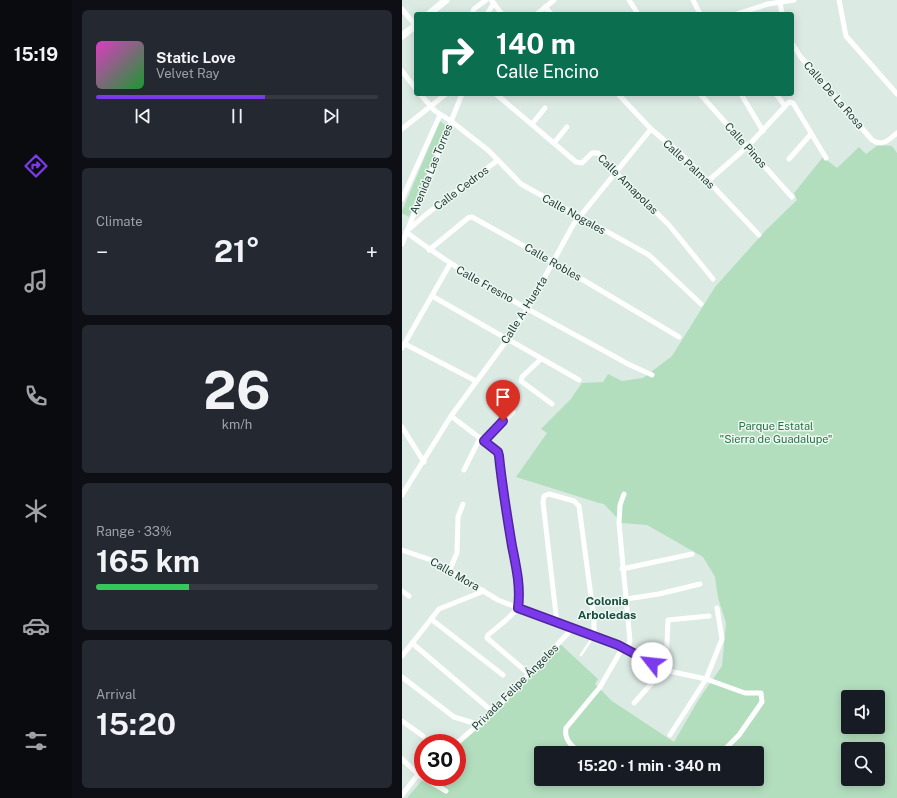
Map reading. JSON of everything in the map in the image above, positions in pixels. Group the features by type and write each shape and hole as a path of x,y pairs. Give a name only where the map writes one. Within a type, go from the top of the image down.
{"street":[{"path":"431,12 446,0"},
{"path":"473,12 474,9 486,0"},
{"path":"539,12 554,0"},
{"path":"629,0 637,12"},
{"path":"693,0 699,12"},
{"path":"744,12 767,2 794,0"},
{"path":"839,0 846,36 897,94"},
{"path":"488,12 492,1"},
{"path":"492,1 500,12"},
{"path":"780,2 782,12"},
{"path":"545,7 549,12"},
{"path":"402,9 414,23"},
{"path":"402,36 414,27"},
{"name":"Calle De La Rosa","path":"794,46 800,56 872,140 880,144 887,142 897,133"},
{"path":"402,71 414,86"},
{"name":"Calle Nogales","path":"422,96 440,115 451,121 498,160 521,184 654,258 701,304"},
{"path":"402,129 444,96"},
{"name":"Avenida Las Torres","path":"402,244 461,96"},
{"name":"Calle Amapolas","path":"498,96 576,162 583,162 592,153 597,152 615,172 669,225 713,279"},
{"name":"Calle Palmas","path":"623,96 651,129 683,156 708,180 759,235"},
{"name":"Calle Pinos","path":"702,96 792,197"},
{"path":"742,96 763,131"},
{"path":"777,96 784,106"},
{"path":"708,180 748,146 784,106 791,102 826,158"},
{"path":"532,124 545,108"},
{"name":"Avenida Las Torres","path":"402,199 440,115"},
{"path":"554,143 567,127"},
{"name":"Calle A. Huerta","path":"402,495 424,462 451,416 528,308 574,225 651,129"},
{"path":"789,159 811,134"},
{"name":"Calle Cedros","path":"406,232 424,216 498,160"},
{"name":"Calle Robles","path":"429,250 468,218 472,217 553,262 679,337"},
{"name":"Calle Fresno","path":"406,232 429,250 480,283 628,364 652,375"},
{"path":"450,264 403,346 476,381"},
{"path":"432,296 506,340 580,380"},
{"path":"541,359 522,377 521,380 552,404"},
{"path":"464,470 482,439 513,412"},
{"path":"451,416 498,452 519,593 518,608 488,635 487,638 529,674"},
{"path":"402,427 424,462"},
{"path":"557,623 543,502 546,495 552,494 578,503 594,619 594,637"},
{"path":"572,746 566,736 566,728 600,686 630,641 622,569 620,523 620,505 624,494"},
{"path":"450,569 457,553 458,517 463,504"},
{"name":"Calle Mora","path":"402,550 428,558 450,569 484,591 518,608 625,648 664,670 706,679 745,693 761,693 763,697 762,702 741,732 728,746"},
{"path":"622,569 692,554"},
{"path":"626,599 659,594 700,584"},
{"path":"402,591 409,596"},
{"path":"402,656 431,618 445,606 484,591"},
{"path":"670,735 706,679 722,637 717,608"},
{"path":"634,703 664,670 667,661 668,620 709,616"},
{"path":"431,618 503,675"},
{"name":"Privada Felipe Ángeles","path":"466,736 493,712 572,629"},
{"path":"412,643 493,712"},
{"path":"402,677 454,717 480,725"},
{"path":"402,721 421,734"},
{"path":"402,759 414,768"},
{"path":"402,795 414,782"},
{"path":"439,786 446,791"}],"lane":[{"path":"581,655 594,637"}],"green space":[{"path":"440,121 446,126 409,217 402,213 402,211"},
{"name":"Parque Estatal \"Sierra de Guadalupe\"","path":"878,145 892,146 897,153 897,798 407,798 417,786 466,786 466,736 491,713 557,641 598,679 595,684 612,701 674,742 699,699 722,666 726,623 718,598 715,577 703,557 647,525 622,523 604,504 516,477 547,433 541,429 570,400 582,383 603,382 608,374 622,381 643,378 672,356 715,287 766,230 797,200 794,193 823,157 837,168 859,147 866,154"}],"district":[{"name":"Colonia Arboledas","path":"607,608"}],"route":[{"path":"503,421 484,441 498,452 499,456 502,484 517,575 519,593 518,608 618,645 652,663"}]}
